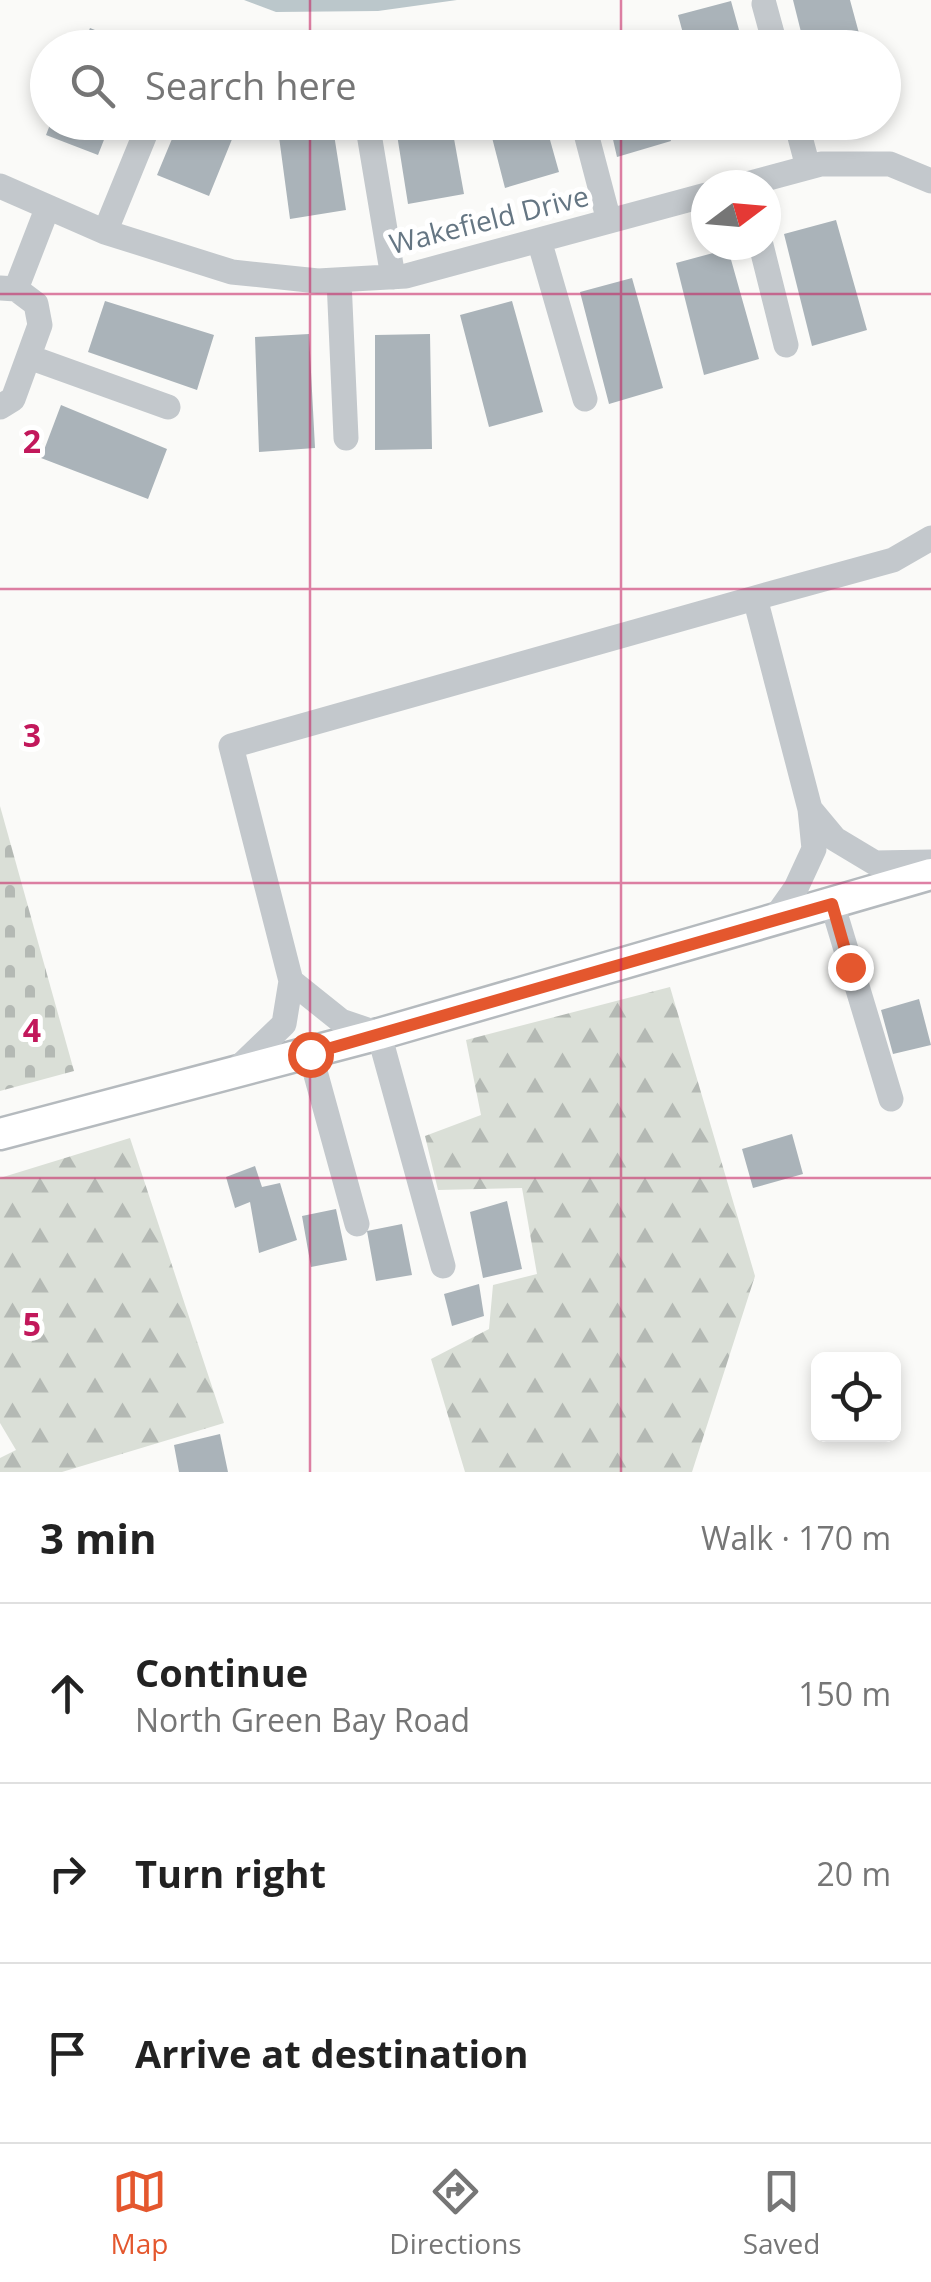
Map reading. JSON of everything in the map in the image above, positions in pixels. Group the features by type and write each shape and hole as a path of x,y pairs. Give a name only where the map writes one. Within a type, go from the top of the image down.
{"main road":[{"path":"0,1134 310,1054 931,874"}],"street":[{"path":"764,4 771,30"},
{"path":"106,232 143,140"},
{"path":"370,140 392,277"},
{"path":"588,140 609,221"},
{"path":"801,140 808,168"},
{"path":"781,175 821,164 890,164 931,181"},
{"name":"Wakefield Drive","path":"0,186 106,232 232,272 318,281 392,277 691,199"},
{"path":"0,407 13,399 40,325 36,304 8,288 47,209"},
{"path":"539,240 585,400"},
{"path":"765,260 786,344"},
{"path":"339,280 346,438"},
{"path":"28,357 168,408"},
{"path":"231,1075 284,1024 292,982 231,746 893,560 931,538"},
{"path":"755,598 810,809 814,849 772,922"},
{"path":"810,809 836,839 875,862 931,862"},
{"path":"832,904 891,1099"},
{"path":"292,982 341,1021 379,1034 442,1266"},
{"path":"310,1054 357,1224"}],"green space":[{"path":"0,806 74,1071 0,1091"},
{"path":"670,987 755,1276 692,1472 465,1472 431,1359 489,1329 493,1285 537,1274 522,1188 438,1190 425,1136 481,1115 466,1040"},
{"path":"130,1138 224,1423 62,1472 0,1472 0,1458 16,1450 0,1423 0,1178"}],"shaded area":[{"path":"244,0 457,0 378,11 276,12"}],"building":[{"path":"793,0 850,0 858,30 800,30"},
{"path":"731,1 739,30 682,30 678,15"},
{"path":"59,140 104,140 98,155"},
{"path":"172,140 232,140 209,196 157,175"},
{"path":"279,140 335,140 346,210 290,219"},
{"path":"398,140 454,140 464,194 408,204"},
{"path":"493,140 550,140 559,172 505,188"},
{"path":"613,140 671,140 671,141 617,157"},
{"path":"836,220 867,330 812,346 784,234"},
{"path":"691,259 731,260 759,359 704,375 676,263"},
{"path":"632,278 663,388 609,404 580,292"},
{"path":"105,301 214,335 197,390 88,352"},
{"path":"512,301 543,412 489,427 460,315"},
{"path":"309,334 315,448 259,452 255,337"},
{"path":"430,334 432,449 375,450 375,335"},
{"path":"61,405 167,449 148,499 41,458"},
{"path":"919,999 931,1045 893,1054 881,1010"},
{"path":"792,1134 803,1174 753,1188 742,1149"},
{"path":"255,1166 262,1187 280,1183 297,1240 259,1253 250,1202 235,1208 226,1177"},
{"path":"507,1201 522,1269 483,1278 470,1212"},
{"path":"336,1209 347,1260 311,1267 302,1216"},
{"path":"402,1224 412,1275 376,1281 367,1231"},
{"path":"479,1284 484,1316 452,1326 444,1294"},
{"path":"220,1434 228,1472 179,1472 174,1445"}],"route":[{"path":"310,1054 832,904 850,967"}]}
